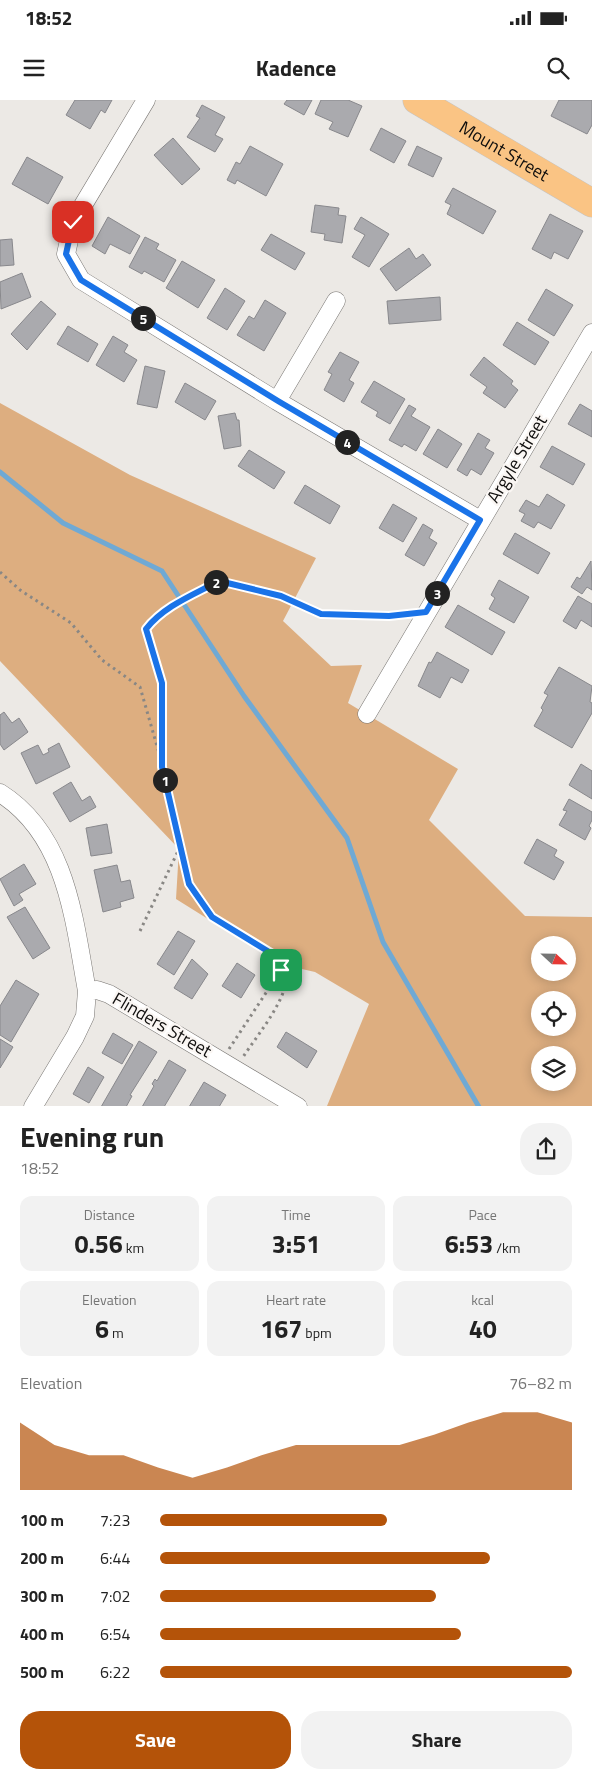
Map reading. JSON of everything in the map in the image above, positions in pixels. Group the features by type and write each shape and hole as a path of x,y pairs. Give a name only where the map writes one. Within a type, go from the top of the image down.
{"highway":[{"name":"Mount Street","path":"417,100 592,204"}],"street":[{"path":"146,100 73,222 66,254 81,280 278,401 480,520"},
{"path":"278,401 336,301"},
{"name":"Argyle Street","path":"367,714 592,333"},
{"path":"0,793 10,800 34,824 56,859 71,904 87,991 85,1016 75,1037 33,1106"},
{"name":"Flinders Street","path":"87,991 97,990 109,994 298,1106"}],"path":[{"path":"0,572 20,590 71,623 102,660 140,687 162,767 179,849 189,884 212,917 288,962 289,975 279,1000 229,1064"},
{"path":"162,767 162,683 146,629 156,617 169,608 219,581 281,596 321,614 389,616 426,612"},
{"path":"140,931 179,849"},
{"path":"229,1064 281,970 279,958"}],"shaded area":[{"path":"0,403 130,475 316,558 283,621 331,666 362,665 348,703 458,769 429,820 525,916 592,917 592,1106 327,1106 369,1004 315,972 280,964 176,899 179,849 0,661"}],"building":[{"path":"75,100 112,100 105,113 101,110 90,129 66,115"},
{"path":"287,100 312,100 304,115 284,104"},
{"path":"321,100 348,100 362,106 348,137 329,129 333,122 315,114"},
{"path":"559,100 592,100 592,125 587,134 551,116"},
{"path":"202,105 225,117 215,135 223,139 215,152 187,137 200,118 196,116"},
{"path":"381,128 406,141 394,163 370,150"},
{"path":"173,138 200,169 182,185 154,155"},
{"path":"250,146 283,164 266,196 237,180 235,184 227,180 236,162 240,164"},
{"path":"417,146 442,158 433,177 408,165"},
{"path":"27,157 63,177 48,204 12,184"},
{"path":"453,188 496,211 483,234 447,214 451,205 445,202"},
{"path":"315,205 339,208 338,215 346,216 342,243 324,240 325,234 311,232"},
{"path":"550,214 583,231 568,259 554,252 551,259 532,249"},
{"path":"108,217 140,236 130,254 110,244 105,254 92,246"},
{"path":"361,217 389,234 369,267 352,257 365,235 354,229"},
{"path":"271,234 305,253 295,270 261,250"},
{"path":"145,237 159,244 156,249 176,260 164,282 144,271 142,274 129,267"},
{"path":"12,239 14,265 0,266 0,240"},
{"path":"409,248 416,259 423,254 431,265 396,291 380,269"},
{"path":"182,261 215,280 198,308 166,288"},
{"path":"22,273 31,297 1,309 0,282"},
{"path":"225,288 245,301 227,330 207,318"},
{"path":"546,289 573,305 554,336 528,320"},
{"path":"440,297 441,320 389,324 387,301"},
{"path":"265,300 286,313 264,351 237,335 249,316 254,319"},
{"path":"41,301 56,314 27,350 11,334"},
{"path":"517,322 549,342 535,365 503,345"},
{"path":"68,326 98,344 88,362 57,344"},
{"path":"113,336 128,345 124,352 137,360 124,382 96,365"},
{"path":"340,352 359,362 349,380 354,383 344,402 324,390 332,374 328,372"},
{"path":"484,357 513,381 511,384 518,390 505,408 483,393 487,387 470,375"},
{"path":"145,366 165,371 157,408 137,404"},
{"path":"374,381 405,399 390,424 376,416 378,412 361,402"},
{"path":"185,383 216,401 205,420 175,402"},
{"path":"580,404 592,411 592,437 568,424"},
{"path":"409,405 416,409 411,416 430,427 416,451 404,444 402,447 389,440"},
{"path":"235,413 237,420 239,420 241,446 224,449 218,416"},
{"path":"438,429 462,444 447,468 423,454"},
{"path":"478,433 490,440 485,448 494,453 481,475 471,469 467,476 457,470"},
{"path":"552,446 585,464 573,485 540,467"},
{"path":"249,450 285,472 274,489 238,466"},
{"path":"305,485 340,506 330,524 294,503"},
{"path":"547,494 565,505 551,529 538,522 534,528 521,521 525,514 519,511 526,500 539,507"},
{"path":"393,504 417,518 403,542 379,528"},
{"path":"423,524 433,530 429,538 437,543 424,566 405,555"},
{"path":"515,533 550,553 538,574 503,554"},
{"path":"591,561 592,590 587,587 582,594 571,587 577,577 580,579"},
{"path":"499,580 529,597 514,623 489,609 495,598 491,595"},
{"path":"578,596 592,604 592,627 581,620 576,629 563,621"},
{"path":"458,605 505,632 492,655 445,627"},
{"path":"437,652 469,670 462,683 451,677 440,698 418,686 429,662 431,663"},
{"path":"559,667 592,686 590,702 592,703 592,713 572,748 534,726 543,710 541,708 548,695 544,693"},
{"path":"4,712 12,723 19,718 28,732 4,750 0,744 0,715"},
{"path":"59,743 70,767 36,784 21,753 38,745 43,755 49,752 48,749"},
{"path":"581,764 592,771 592,799 569,785"},
{"path":"71,782 82,801 90,796 96,807 70,822 53,793"},
{"path":"569,799 592,812 592,820 589,826 591,828 585,840 559,825 567,811 563,810"},
{"path":"107,824 112,853 91,856 86,828"},
{"path":"537,839 557,850 554,856 564,862 554,880 524,863"},
{"path":"24,864 36,884 19,894 23,900 14,906 0,879"},
{"path":"117,865 121,882 130,880 134,898 120,902 121,907 103,912 94,870"},
{"path":"25,907 50,948 33,959 7,917"},
{"path":"178,931 195,941 174,975 157,964"},
{"path":"192,959 208,974 192,999 174,988"},
{"path":"237,963 255,975 241,998 222,986"},
{"path":"16,980 39,994 11,1042 0,1035 0,1006"},
{"path":"286,1032 317,1051 307,1068 277,1047"},
{"path":"113,1033 133,1045 122,1064 102,1053"},
{"path":"0,1039 13,1047 0,1068"},
{"path":"139,1041 157,1052 130,1095 132,1096 127,1106 102,1106"},
{"path":"169,1060 186,1070 165,1106 143,1106 154,1086 152,1084 155,1079 157,1081"},
{"path":"88,1067 104,1077 89,1103 73,1094"},
{"path":"204,1082 226,1095 220,1106 190,1106"}],"waterway":[{"path":"0,472 63,523 162,571 244,696 347,838 383,942 478,1106"}],"route":[{"path":"73,222 66,254 81,280 278,401 480,520 426,612 389,616 321,614 281,596 219,581 169,608 156,617 146,629 162,683 162,767 179,849 189,884 212,917 279,958 281,970"}]}
